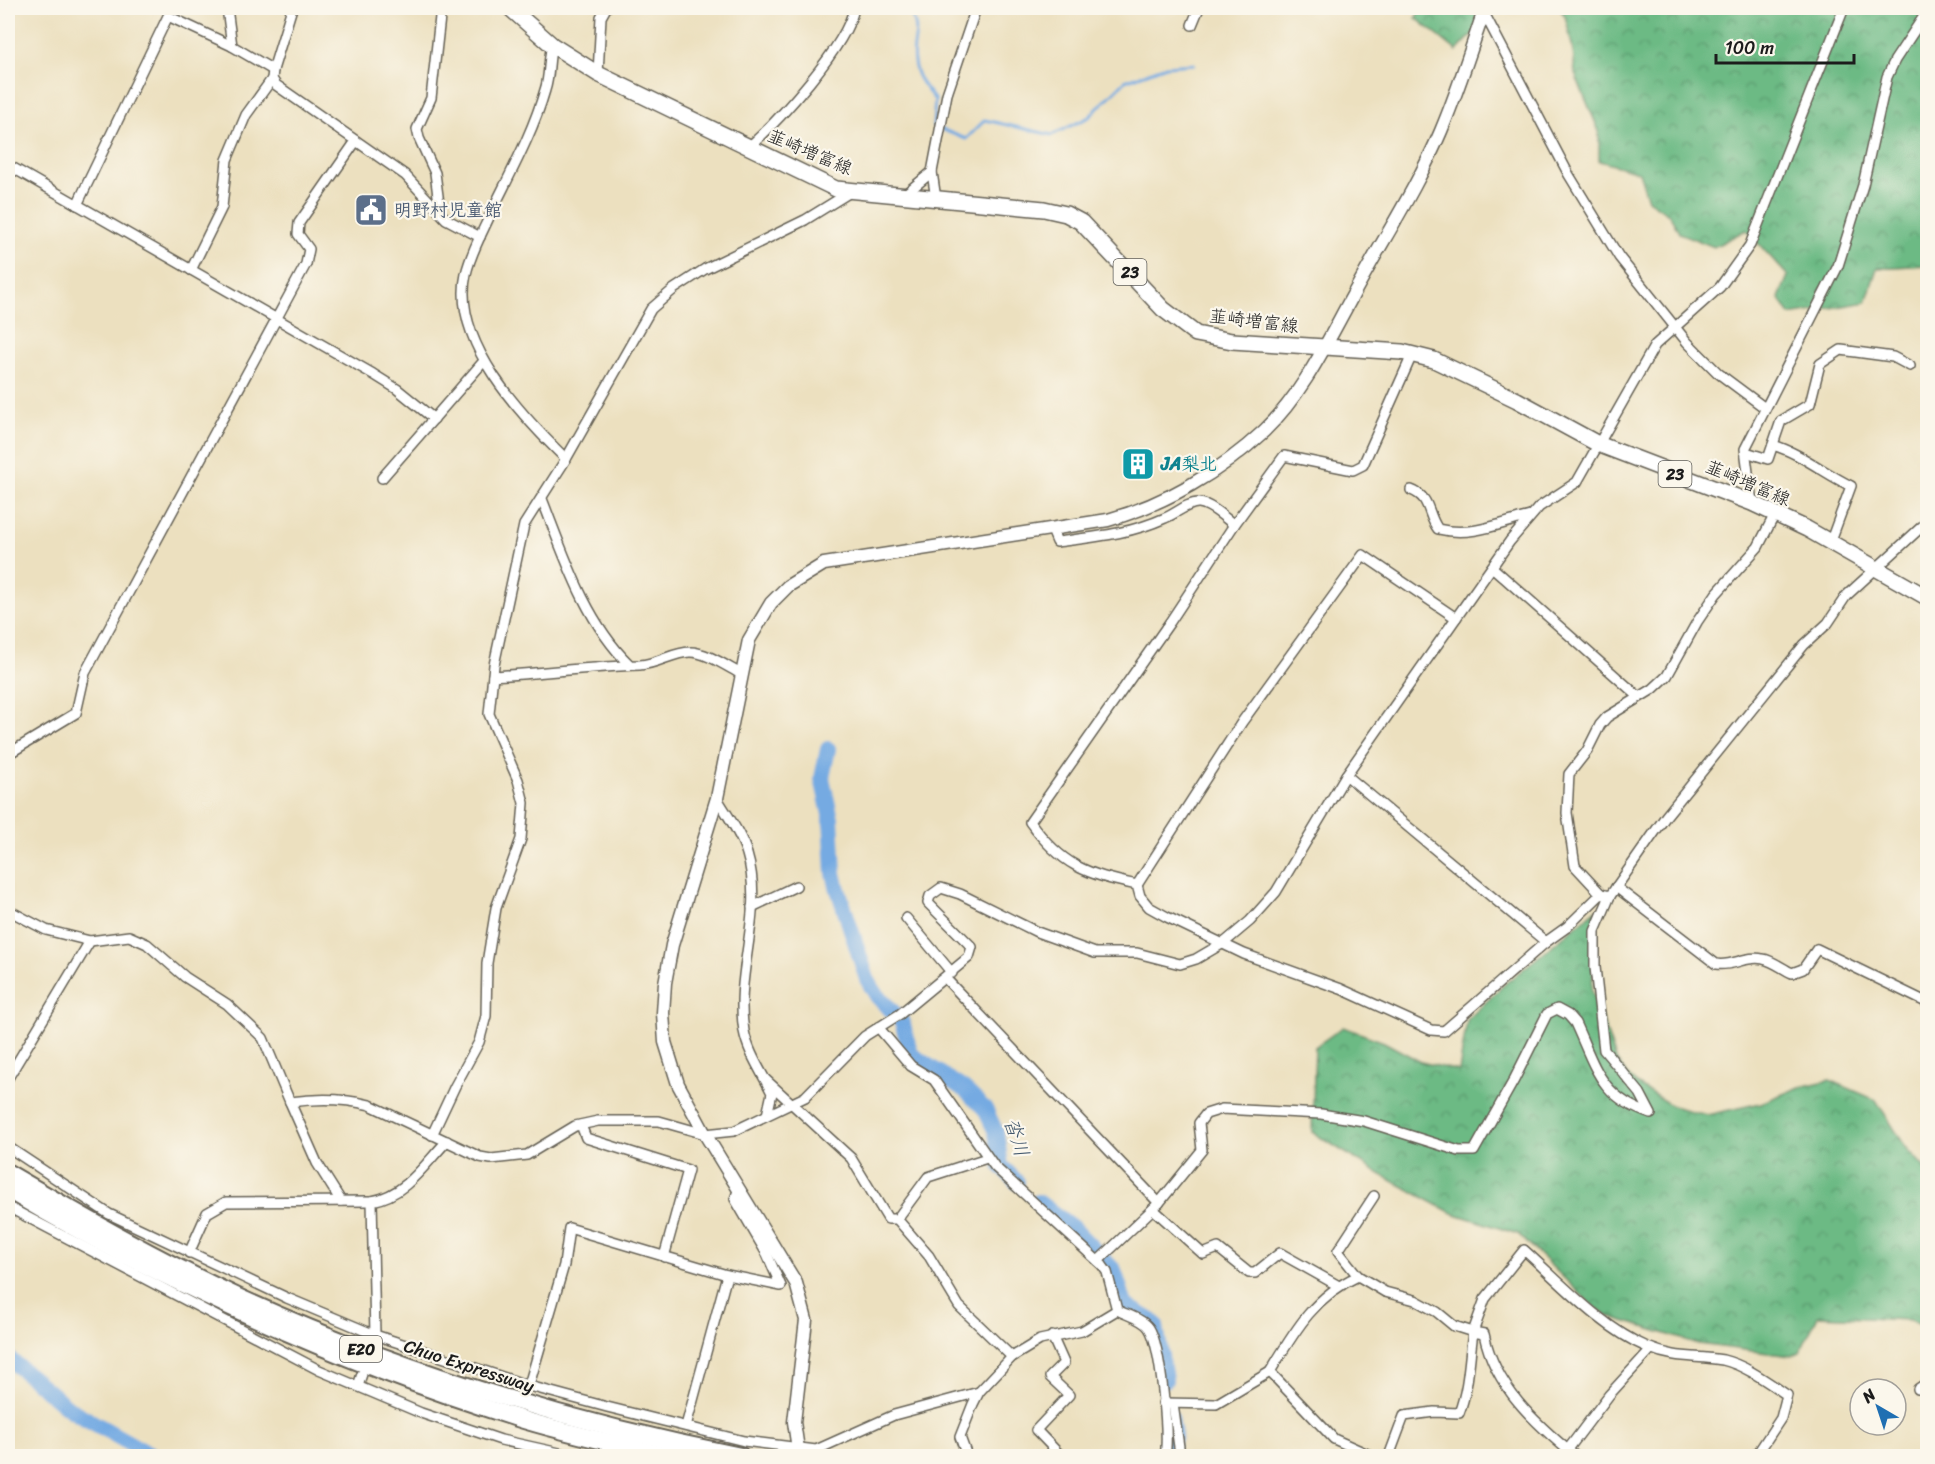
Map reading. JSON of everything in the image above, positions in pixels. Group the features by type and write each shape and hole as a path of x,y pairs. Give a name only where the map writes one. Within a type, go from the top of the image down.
{"highway":[{"name":"Chuo Expressway","path":"8,1173 112,1233 198,1278 376,1355 433,1376 591,1424 741,1456"},
{"name":"Chuo Expressway","path":"8,1190 106,1246 184,1286 362,1364 516,1418 668,1456"}],"main road":[{"name":"韮崎増富線","path":"510,8 552,45 598,74 836,189 1044,209 1066,214 1082,222 1163,309 1196,334 1233,341 1412,355 1434,360 1472,376 1598,444 1775,514 1928,598"}],"street":[{"path":"227,8 232,46"},
{"path":"192,270 222,207 227,160 246,115 273,74 292,8"},
{"path":"440,211 435,173 417,129 431,98 441,8"},
{"path":"598,74 601,17 606,8"},
{"path":"748,147 771,127 803,91 851,23 854,8"},
{"path":"936,199 932,171 947,94 976,8"},
{"path":"1192,25 1199,8"},
{"path":"290,1102 327,1098 352,1100 370,1105 480,1157 513,1158 527,1155 581,1125 598,1121 659,1121 705,1134 734,1131 805,1097 865,1035 897,1016 949,976 969,957 972,947 928,903 930,896 941,888 960,894 1028,928 1095,953 1137,953 1180,964 1196,959 1225,942 1250,921 1276,892 1346,775 1530,516 1577,482 1598,444 1616,418 1655,345 1674,325 1719,287 1750,245 1844,8"},
{"path":"1483,9 1598,225 1619,257 1674,325 1718,373 1765,408"},
{"path":"798,1451 794,1422 806,1335 802,1305 789,1268 705,1134 672,1066 665,1042 663,1013 665,983 672,945 717,798 749,640 771,603 788,586 824,564 1052,530 1108,520 1137,512 1176,494 1248,445 1278,416 1323,348 1441,132 1483,9"},
{"path":"1752,503 1746,452 1765,408 1838,266 1863,185 1887,77 1894,60 1928,10"},
{"path":"77,205 168,16 232,46 273,74 276,85 405,175 447,219 480,237"},
{"path":"552,45 546,88 480,237 466,273 464,290 472,330 484,361 513,404 566,459"},
{"path":"8,754 76,713 85,673 309,255 307,243 298,234 300,223 356,141"},
{"path":"8,165 397,389 434,419"},
{"path":"903,195 918,185 932,171"},
{"path":"432,1135 480,1042 486,1016 487,963 496,908 521,839 524,803 518,780 489,714 493,676 524,525 566,459 651,309 674,288 705,269 805,220 841,200 852,191"},
{"path":"1746,452 1768,459 1781,421 1810,405 1820,364 1841,350 1893,357 1910,366"},
{"path":"1137,885 1094,875 1074,866 1043,840 1030,822 1284,456 1353,470 1363,465 1412,355"},
{"path":"382,478 484,361"},
{"path":"1773,445 1795,452 1851,486 1830,543"},
{"path":"1411,490 1420,493 1429,505 1438,529 1450,532 1464,533 1483,530 1530,516"},
{"path":"542,499 580,591 602,631 629,664"},
{"path":"1052,530 1057,542 1098,538 1123,533 1163,519 1197,502 1207,505 1234,525"},
{"path":"1605,895 1575,866 1567,813 1566,784 1569,774 1587,751 1606,717 1653,689 1667,676 1696,622 1716,594 1758,547 1775,514"},
{"path":"1456,618 1363,555 1242,722 1137,885 1140,896 1149,907 1225,942 1244,954 1341,989 1431,1030 1444,1031 1546,942 1616,887 1659,825 1804,645 1828,623 1846,596 1928,521"},
{"path":"1492,567 1639,697"},
{"path":"493,676 651,663 689,652 705,656 741,674"},
{"path":"1346,775 1546,942"},
{"path":"717,798 747,853 752,907 741,1003 744,1033 772,1094 766,1115"},
{"path":"752,907 796,886"},
{"path":"1616,887 1716,964 1726,966 1755,958 1764,959 1792,973 1803,969 1817,949 1928,1003"},
{"path":"1098,1261 1156,1206 1202,1150 1199,1123 1206,1114 1222,1109 1292,1111 1344,1116 1459,1151 1474,1151 1514,1080 1547,1014 1557,1009 1568,1015 1575,1023 1604,1085 1629,1106 1651,1114 1640,1093 1604,1050 1595,967 1595,931 1605,895"},
{"path":"8,910 46,930 90,941 129,936 147,944 185,977 227,1004 264,1038 317,1163 341,1201"},
{"path":"906,918 949,976 1156,1206 1203,1254 1218,1248 1249,1273 1255,1273 1280,1253 1337,1285"},
{"path":"8,1078 90,941"},
{"path":"878,1027 911,1066 934,1080 987,1158 1042,1213 1053,1219 1098,1261 1107,1272 1118,1310 1145,1323 1150,1329 1156,1344 1168,1404 1176,1424 1180,1454 1184,1456"},
{"path":"766,1080 851,1158 888,1219 897,1220 929,1256 959,1306 1012,1357"},
{"path":"581,1125 586,1138 688,1170 664,1257"},
{"path":"189,1253 207,1213 226,1202 385,1199 406,1187 447,1142"},
{"path":"8,1147 109,1214 374,1340 529,1385 744,1441 798,1451 816,1450 894,1415 979,1392"},
{"path":"897,1220 928,1178 987,1158"},
{"path":"529,1385 564,1265 569,1228 727,1275 781,1286 767,1254 735,1199 739,1188"},
{"path":"1374,1196 1338,1251 1358,1276 1385,1292 1422,1304 1454,1326 1484,1334 1488,1354 1500,1378 1519,1404 1569,1455 1609,1395 1651,1349"},
{"path":"372,1201 374,1340"},
{"path":"8,1207 74,1240 138,1278 319,1370 421,1413 501,1440 573,1456"},
{"path":"1389,1456 1404,1416 1434,1412 1459,1413 1468,1390 1467,1372 1473,1332 1485,1299 1524,1250 1609,1324 1651,1349 1671,1357 1723,1360 1742,1366 1787,1395 1781,1418 1756,1456"},
{"path":"686,1426 727,1275"},
{"path":"1168,1404 1216,1404 1270,1372 1296,1330 1320,1299 1337,1285 1358,1276"},
{"path":"967,1456 960,1437 979,1392 1012,1357 1052,1336 1082,1331 1118,1310"},
{"path":"1052,1336 1064,1363 1050,1377 1069,1395 1036,1430 1061,1456"},
{"path":"1270,1372 1334,1439 1372,1456"},
{"path":"358,1386 362,1374"},
{"path":"1918,1389 1928,1382"},
{"path":"1165,1456 1168,1404"},
{"path":"1157,1456 1166,1436 1176,1424"}],"green space":[{"path":"1420,8 1496,8 1457,51 1416,18"},
{"path":"1559,8 1927,8 1927,265 1877,268 1866,302 1790,315 1779,298 1788,276 1746,230 1714,247 1679,233 1670,215 1648,200 1639,172 1599,161 1599,131 1575,74 1573,49 1565,16"},
{"path":"1596,910 1592,991 1617,1062 1635,1083 1672,1106 1707,1115 1761,1103 1800,1087 1830,1080 1876,1100 1905,1146 1927,1170 1927,1329 1911,1320 1818,1316 1800,1352 1791,1356 1698,1344 1611,1317 1593,1306 1518,1234 1452,1213 1378,1173 1312,1132 1315,1047 1343,1027 1384,1042 1421,1062 1459,1071 1467,1020 1506,983"}],"waterway":[{"path":"906,8 915,23 913,54 917,73 924,87 935,100 933,126 966,139 985,120 1052,135 1089,117 1125,81 1166,66 1194,64"},
{"name":"沓川","path":"828,749 822,778 831,819 834,873 867,979 877,996 902,1021 910,1052 965,1090 985,1109 996,1132 1001,1166 1017,1182"},
{"name":"沓川","path":"1038,1202 1073,1228 1114,1270 1125,1305 1152,1321 1156,1326 1165,1380"},
{"path":"8,1358 71,1410 152,1456"},
{"name":"沓川","path":"1168,1456 1174,1437 1171,1418"}],"place":[{"name":"明野村児童館","path":"371,210"},
{"name":"JA梨北","path":"1138,464"}]}
